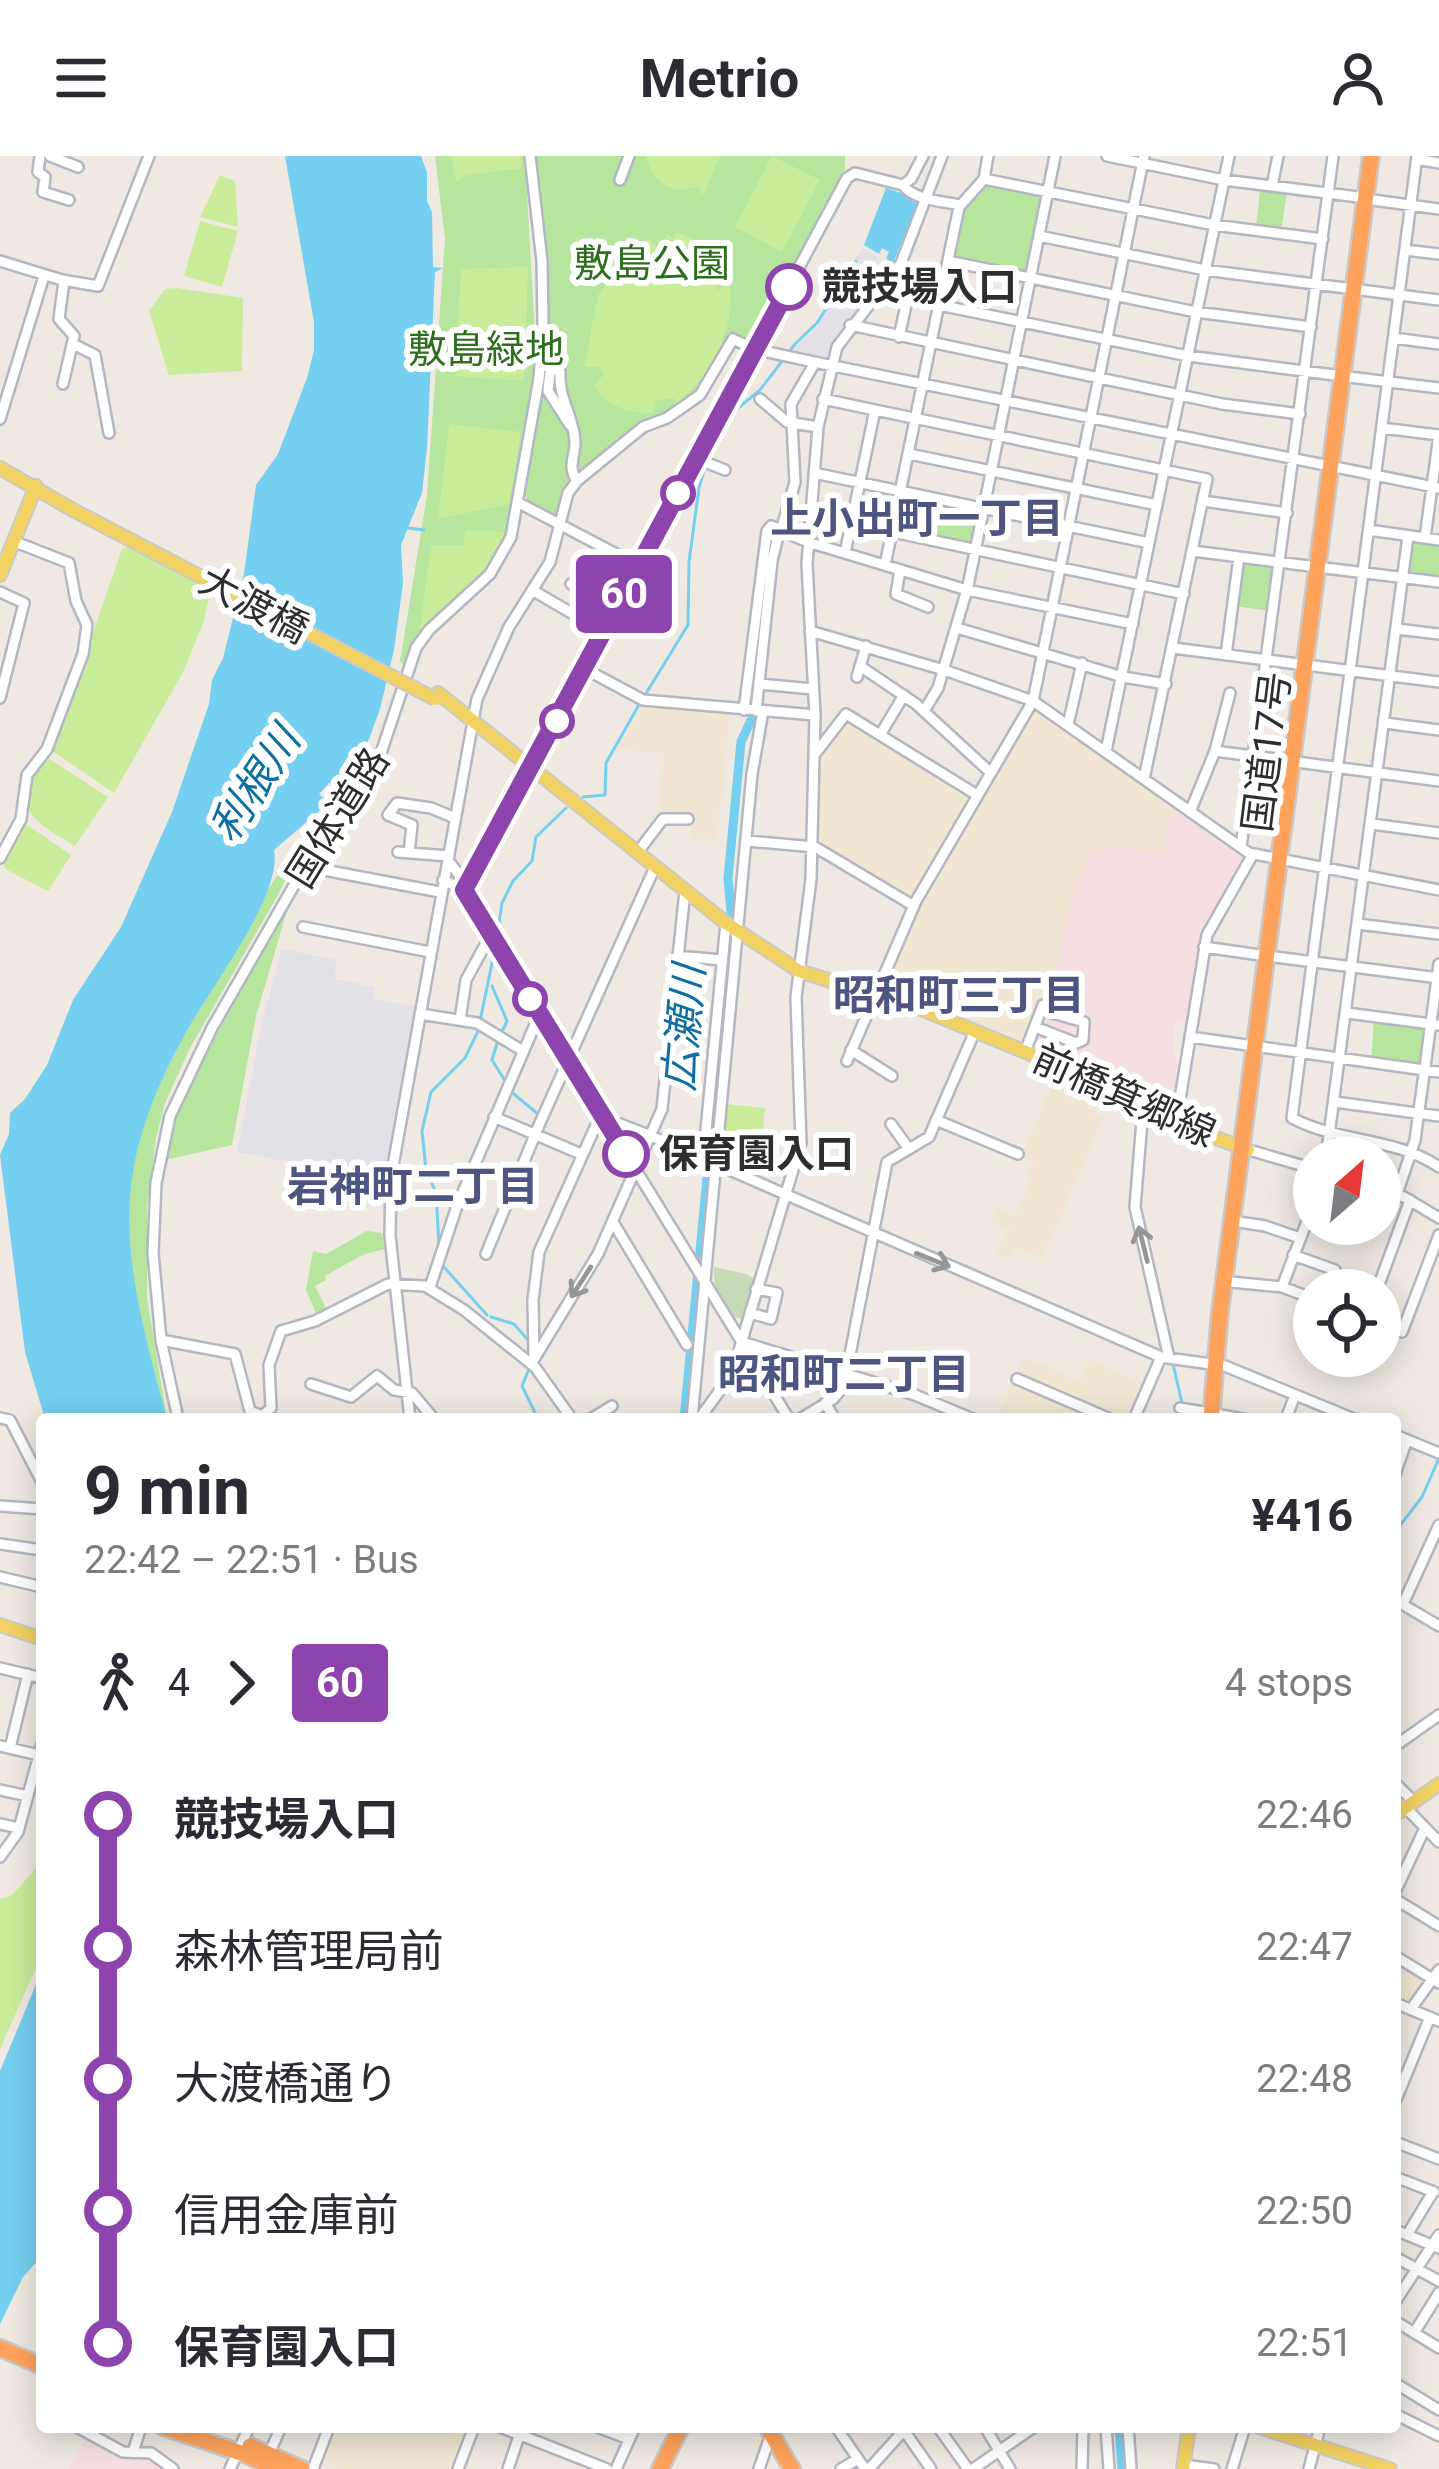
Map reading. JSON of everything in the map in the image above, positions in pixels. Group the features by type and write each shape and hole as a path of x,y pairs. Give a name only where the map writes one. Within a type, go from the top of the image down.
{"highway":[{"name":"国道17号","path":"1219,1360 1220,1312 1375,156"},
{"name":"国道17号","path":"1211,1413 1232,1282 1245,1149"},
{"path":"0,2348 36,2363"},
{"path":"0,2359 36,2374"},
{"path":"200,2433 243,2440 272,2461 302,2469"},
{"path":"660,2469 674,2433"},
{"path":"773,2433 792,2469"}],"main road":[{"path":"0,468 36,486 8,543 0,574"},
{"name":"大渡橋","path":"36,486 436,696"},
{"name":"前橋箕郷線","path":"436,696 472,717 655,867 799,971 975,1031 1176,1123 1245,1149"},
{"path":"0,1625 36,1637"},
{"path":"1404,1808 1439,1784"},
{"path":"1184,2467 1188,2433"},
{"path":"1279,2433 1390,2469"}],"street":[{"path":"40,156 43,192 69,200"},
{"path":"50,156 78,167"},
{"path":"0,261 44,276 99,285 149,156"},
{"name":"国体道路","path":"177,1413 161,1340 153,1253 155,1184 178,1094 304,868 378,762 416,648 497,565 511,537 539,379 543,324 542,261 530,156"},
{"path":"620,180 629,156"},
{"path":"464,885 533,766 848,176 857,173 903,184 911,179 923,156"},
{"path":"702,1413 731,1376 801,1142 796,1064 799,971 808,920 815,754 808,542 823,399 830,365 850,325 895,272 942,156"},
{"path":"885,565 960,205 984,179 988,156"},
{"path":"924,711 944,670 967,590 1055,156"},
{"path":"1107,156 1224,180 1439,209"},
{"path":"1106,751 1228,156"},
{"path":"1272,186 1278,156"},
{"path":"1241,848 1334,156"},
{"path":"1439,164 1417,158 1292,1118 1331,1134 1413,1150 1439,1167"},
{"path":"892,1076 849,1055 939,847 992,773 1033,701 1143,160"},
{"path":"984,179 1214,225 1323,239"},
{"path":"903,184 907,191 960,205"},
{"path":"1039,236 1205,270 1439,300"},
{"path":"1405,250 1439,254"},
{"path":"948,261 1196,312 1311,327"},
{"path":"895,272 911,282 942,288"},
{"path":"0,419 44,276"},
{"path":"63,384 73,344 73,333 59,319 64,280"},
{"path":"899,337 911,282"},
{"path":"939,305 1188,356 1439,388"},
{"path":"850,325 1098,378 1300,414"},
{"path":"1394,338 1439,344"},
{"path":"409,1413 390,1236 391,1177 472,717 500,646 554,552 568,494 577,481 643,427 667,418 700,395 733,339 793,358 1436,487"},
{"path":"73,344 95,355 109,433"},
{"path":"754,710 772,560 795,482 790,423 794,397 813,366"},
{"path":"570,425 548,391 550,372 555,368 560,371 559,386 575,442 571,473 577,481"},
{"path":"760,399 790,423 818,427"},
{"path":"823,399 1207,479 1144,778"},
{"path":"845,553 874,410"},
{"path":"1382,428 1439,435 1436,487 1425,538"},
{"path":"909,454 1157,506"},
{"path":"697,459 725,470"},
{"path":"814,472 1149,543"},
{"path":"1203,501 1287,513"},
{"path":"519,502 639,566"},
{"path":"709,1164 747,842 756,734 756,605 767,531 778,529 967,590 1133,624"},
{"path":"1369,530 1439,540"},
{"path":"892,532 1184,594"},
{"path":"1330,1137 1408,536"},
{"path":"0,858 21,819 27,775 47,749 63,712 87,631 69,563 8,543"},
{"path":"1193,550 1439,583"},
{"path":"1226,655 1239,557"},
{"path":"900,570 896,595 928,607"},
{"path":"571,584 617,608"},
{"path":"532,590 604,632"},
{"path":"0,592 24,603 0,698"},
{"path":"957,628 1166,684"},
{"path":"1397,628 1439,634"},
{"path":"810,631 1033,701 1253,854 1439,890"},
{"path":"866,646 859,671 904,695 992,773"},
{"path":"1173,648 1439,682"},
{"path":"1068,725 1082,663"},
{"path":"585,669 643,700 815,715"},
{"path":"759,684 813,689"},
{"path":"1190,812 1215,751 1230,692"},
{"path":"880,735 904,695"},
{"path":"815,754 844,714 977,795"},
{"path":"1384,723 1439,730"},
{"path":"1215,751 1439,781"},
{"path":"450,860 403,853 413,827 388,814 397,802 455,818"},
{"path":"637,853 665,818 688,819"},
{"path":"1372,824 1439,832"},
{"path":"747,842 812,846 914,906"},
{"path":"1176,1123 1208,933 1253,854"},
{"path":"450,860 785,1413"},
{"path":"486,1254 534,1135 655,867"},
{"path":"324,870 464,885"},
{"path":"533,1362 598,1254 662,1109 686,891"},
{"path":"1358,923 1439,934"},
{"path":"303,927 430,952"},
{"path":"695,1413 722,960 734,928"},
{"path":"460,1020 466,980 491,934"},
{"path":"1204,947 1438,978"},
{"path":"677,956 722,960"},
{"path":"1401,1183 1413,1150 1435,1024 1439,964"},
{"path":"1024,1052 1043,1008 1084,1022 1083,1040 1076,1042 1035,1027"},
{"path":"1347,1012 1435,1024"},
{"path":"419,1013 477,1023 524,1051"},
{"path":"430,1287 446,1234 539,1013"},
{"path":"809,1413 842,1390 848,1373 887,1162 929,1136 975,1031"},
{"path":"1190,1037 1439,1072"},
{"path":"1335,1102 1439,1116"},
{"path":"1137,1413 1165,1358 1135,1207 1143,1108"},
{"path":"533,1362 539,1252 602,1114"},
{"path":"494,1117 580,1154"},
{"path":"936,1120 1018,1154"},
{"path":"610,1127 620,1124 650,1136 1165,1358 1219,1360 1339,1413"},
{"path":"891,1124 909,1149"},
{"path":"1245,1149 1293,1163"},
{"path":"1401,1196 1439,1218"},
{"path":"1385,1269 1410,1200"},
{"path":"613,1222 687,1345"},
{"path":"1239,1222 1293,1236"},
{"path":"1401,1332 1439,1234"},
{"path":"1282,1287 1297,1245"},
{"path":"1293,1255 1332,1269"},
{"path":"1425,1274 1439,1278"},
{"path":"265,1413 271,1408 269,1365 277,1335 395,1282 430,1287 533,1362 568,1413"},
{"path":"1232,1282 1293,1291"},
{"path":"750,1313 774,1316 777,1294 757,1289"},
{"path":"161,1340 235,1354 250,1411 255,1413"},
{"path":"742,1342 958,1413"},
{"path":"311,1384 350,1397 377,1376 394,1390 407,1392 428,1413"},
{"path":"1017,1379 1096,1413"},
{"path":"1288,1413 1294,1395"},
{"path":"826,1402 832,1413"},
{"path":"601,1413 612,1406"},
{"path":"710,1406 714,1413"},
{"path":"1180,1408 1202,1413"},
{"path":"0,1418 10,1420 36,1470"},
{"path":"1401,1438 1439,1453"},
{"path":"1401,1457 1407,1440"},
{"path":"0,1506 36,1509"},
{"path":"1401,1598 1438,1528"},
{"path":"0,1544 36,1549"},
{"path":"0,1577 36,1586"},
{"path":"1401,1603 1439,1626"},
{"path":"0,1668 36,1676"},
{"path":"28,1674 5,1747 36,1749"},
{"path":"1401,1742 1439,1715"},
{"path":"0,1857 19,1828 36,1765"},
{"path":"0,1790 28,1796"},
{"path":"1404,1808 1439,1842"},
{"path":"0,1823 19,1828"},
{"path":"1401,1882 1425,1828"},
{"path":"1401,1900 1439,1925"},
{"path":"1401,1960 1435,1982"},
{"path":"1411,2009 1435,1982 1439,1970"},
{"path":"1401,2005 1435,2019 1401,2080"},
{"path":"1401,2144 1439,2158"},
{"path":"1401,2179 1436,2193 1407,2235"},
{"path":"1401,2232 1437,2243 1401,2289"},
{"path":"1401,2260 1439,2281"},
{"path":"1414,2332 1439,2293"},
{"path":"1401,2324 1439,2348"},
{"path":"1401,2386 1438,2406 1427,2428"},
{"path":"1401,2417 1439,2436"},
{"path":"88,2433 123,2452 151,2453 173,2469"},
{"path":"133,2452 139,2433"},
{"path":"313,2469 327,2433"},
{"path":"458,2469 472,2433"},
{"path":"508,2469 520,2433"},
{"path":"526,2433 611,2469 632,2433"},
{"path":"612,2433 628,2439"},
{"path":"759,2469 770,2433"},
{"path":"840,2433 860,2464"},
{"path":"841,2469 860,2464 898,2433"},
{"path":"907,2433 927,2463"},
{"path":"942,2433 971,2469 1026,2433"},
{"path":"990,2433 1010,2469"},
{"path":"1082,2469 1083,2433"},
{"path":"1108,2433 1119,2466"},
{"path":"1119,2466 1127,2433"},
{"path":"1232,2469 1243,2433"},
{"path":"1309,2469 1318,2433"},
{"path":"230,2469 243,2440"},
{"path":"911,2466 927,2463 952,2446"},
{"path":"1184,2467 1214,2469"}],"shaded area":[{"path":"862,247 891,267 882,283 842,327 827,356 821,360 790,353 817,327"},
{"path":"644,703 730,713 717,840 691,838 691,818 658,814 664,754 616,749"},
{"path":"1034,709 1174,806 1160,853 1124,848 1091,851 1072,893 1054,980 1028,1044 885,988 941,860 935,857 912,901 816,843 820,757 847,716 973,797 948,845"},
{"path":"1174,806 1247,858 1204,933 1189,1024 1173,1021 1174,1058 1183,1061 1175,1113 1028,1044 1054,979 1072,893 1091,850 1160,853"},
{"path":"282,949 336,960 335,979 375,987 373,999 417,1007 387,1181 237,1152 262,1022"},
{"path":"1056,1077 1100,1098 1094,1113 1103,1118 1042,1259 1015,1247 1008,1259 996,1253 1010,1229 992,1221 998,1209 1015,1216 1032,1179 1028,1176 1034,1162 1021,1156"},
{"path":"1024,1357 1079,1381 1089,1360 1146,1385 1134,1413 1000,1413"},
{"path":"1401,1963 1426,1979 1409,2003 1401,2000"},
{"path":"330,2433 469,2433 456,2469 340,2469 319,2459"},
{"path":"88,2436 148,2455 169,2469 69,2469"}],"green space":[{"name":"敷島緑地","path":"435,156 525,156 535,335 532,394 502,550 488,572 422,634 407,667 400,662 427,495 445,239"},
{"path":"451,156 521,156 522,168 467,175 456,181"},
{"name":"敷島公園","path":"534,156 845,156 845,170 756,339 730,337 693,397 564,493 557,513 551,516 529,505 524,493 542,375"},
{"path":"645,156 720,156 704,194 700,186 680,190 665,185"},
{"path":"772,156 820,180 782,252 735,227"},
{"path":"220,175 235,181 238,227 200,217"},
{"path":"985,183 1043,194 1026,275 951,260 963,206"},
{"path":"1260,190 1287,193 1281,231 1256,228"},
{"path":"200,221 238,231 222,287 184,276"},
{"path":"676,232 707,244 730,273 730,278 715,283 717,290 729,286 731,292 728,324 709,368 689,393 677,403 673,398 655,401 653,413 627,411 594,387 603,375 600,367 584,367 598,295 648,238 658,249 666,250 666,234 674,239"},
{"path":"528,267 524,381 455,376 461,269"},
{"path":"165,289 243,298 242,371 169,375 149,311"},
{"path":"449,424 521,432 509,504 438,519"},
{"path":"905,497 979,512 973,546 897,530"},
{"path":"466,530 507,532 492,564 420,629 431,545 463,546"},
{"path":"1411,541 1439,542 1439,579 1407,574"},
{"path":"128,547 211,587 203,624 183,672 114,793 52,751 122,549"},
{"path":"1243,561 1275,564 1270,611 1235,606"},
{"path":"45,756 108,797 75,846 43,826 27,805 25,796 30,798 31,792 26,789"},
{"path":"23,822 71,855 48,891 3,864"},
{"path":"286,867 288,874 190,1048 165,1103 156,1138 147,1207 147,1298 165,1413 135,1285 129,1230 133,1169 166,1071"},
{"path":"289,904 256,1016 232,1145 164,1160 183,1096"},
{"path":"1374,1021 1427,1027 1422,1063 1371,1060"},
{"path":"726,1104 765,1108 759,1164 744,1159 746,1135 723,1133"},
{"path":"367,1231 382,1233 385,1249 362,1255 325,1276 315,1286 327,1310 316,1313 306,1290 313,1251 326,1254"},
{"path":"714,1267 756,1280 745,1320 735,1317 733,1321 725,1308 716,1289"},
{"path":"36,1869 36,1968 0,2049 0,1899 12,1895"}],"water":[{"name":"利根川","path":"285,156 421,156 432,212 433,267 443,268 435,272 422,493 401,545 403,583 380,709 342,785 329,783 319,794 325,806 274,850 274,869 257,915 179,1045 143,1130 134,1166 129,1229 143,1326 165,1413 43,1413 25,1352 0,1155 9,1134 10,1113 47,1065 73,1000 121,927 172,812 223,658 244,574 256,485 278,454 307,378 314,322"},
{"path":"886,188 919,199 893,263 886,259 889,252 882,248 879,254 864,245"},
{"path":"36,1984 36,2263 23,2277 0,2324 0,2071"}],"waterway":[{"path":"708,458 721,422 760,390 817,323 856,261"},
{"path":"645,695 688,625 689,562 705,467"},
{"path":"408,528 424,530"},
{"path":"583,797 605,795 606,763 640,703"},
{"name":"広瀬川","path":"685,1413 725,989 731,912 728,878 741,742 753,716"},
{"path":"497,937 502,903 513,881 532,861 536,837 566,808"},
{"path":"480,1021 495,949"},
{"path":"492,986 507,1021 501,1034"},
{"path":"439,1245 436,1193 426,1170 422,1131 431,1092 465,1058 478,1031"},
{"path":"498,1040 492,1060 507,1084"},
{"path":"509,1090 538,1114"},
{"path":"442,1265 487,1315"},
{"path":"491,1317 514,1324 528,1340"},
{"path":"1173,1364 1182,1403"},
{"path":"529,1369 522,1386 535,1413"},
{"path":"1401,1524 1422,1497 1439,1458"},
{"path":"834,2433 859,2469"},
{"name":"広瀬川","path":"1119,2433 1122,2469"}],"bus line":[{"name":"60","path":"626,1154 464,890 789,287"}],"place":[{"name":"競技場入口","path":"789,287"},
{"name":"保育園入口","path":"626,1154"}],"district":[{"name":"上小出町一丁目","path":"917,518"},
{"name":"昭和町三丁目","path":"959,995"},
{"name":"岩神町二丁目","path":"413,1186"},
{"name":"昭和町二丁目","path":"844,1374"}]}
